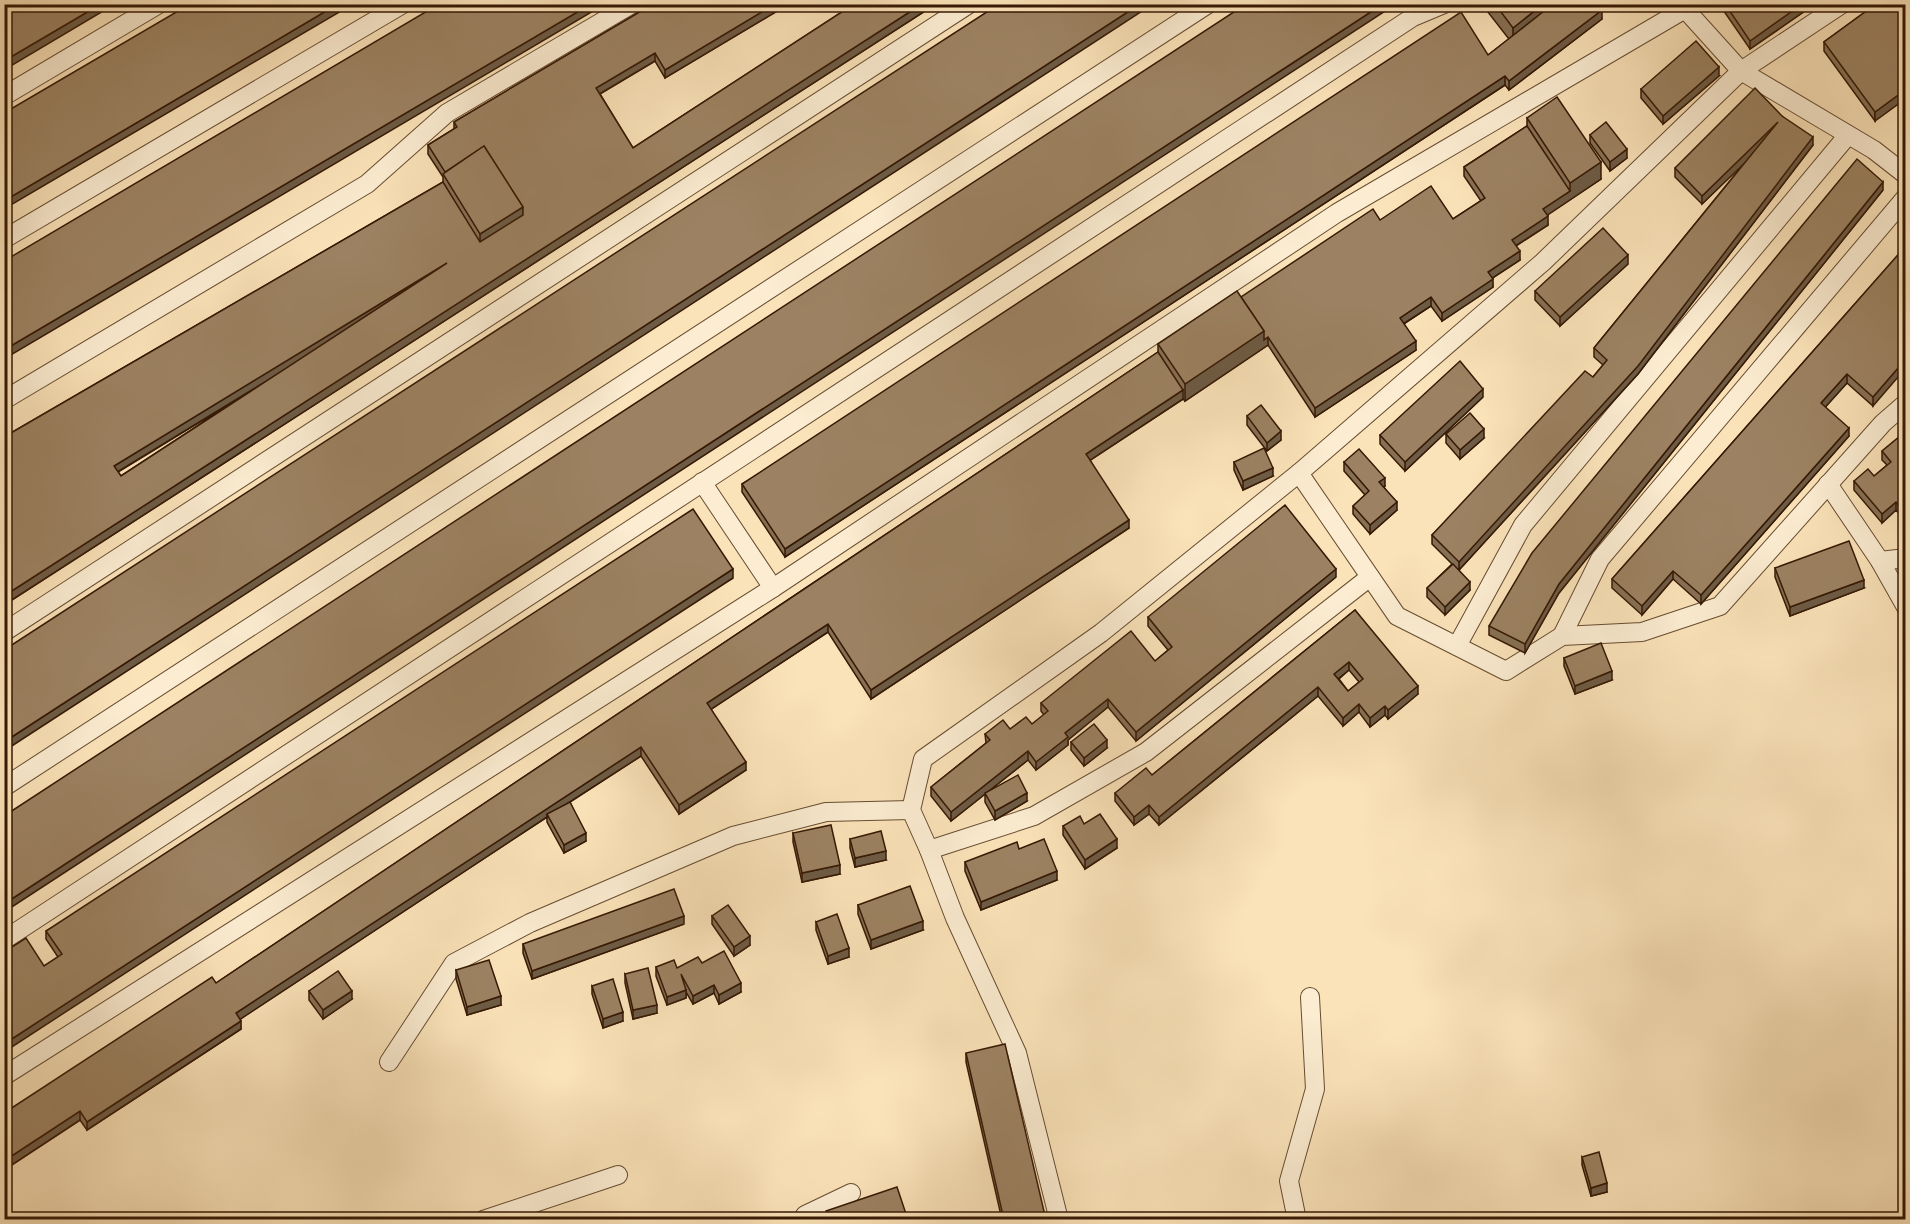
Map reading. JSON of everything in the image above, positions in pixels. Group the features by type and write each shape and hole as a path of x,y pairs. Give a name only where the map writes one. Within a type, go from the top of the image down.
{"lane":[{"path":"4,96 159,4"},
{"path":"4,239 403,4"},
{"path":"4,400 367,184 447,113 632,4"},
{"path":"4,632 969,4"},
{"path":"4,787 1208,4"},
{"path":"4,940 1413,17 1444,4"},
{"path":"1059,1220 1017,1053 955,918 929,850 910,810 923,759 1101,633 1299,473 1543,262 1741,71 1842,4"},
{"path":"4,1076 773,588 1337,213 1685,9 1741,71 1874,150 1905,175"},
{"path":"1457,646 1523,525 1848,135"},
{"path":"1562,636 1600,560 1905,197"},
{"path":"1299,473 1397,616 1506,671 1562,636 1642,632 1720,606 1883,423 1905,403"},
{"path":"702,482 773,588"},
{"path":"1828,484 1880,561 1905,608"},
{"path":"1880,561 1905,558"},
{"path":"929,850 1034,816 1146,752 1370,577"},
{"path":"389,1062 454,963 530,923 733,836 826,812 910,810"},
{"path":"1297,1220 1289,1181 1315,1089 1311,997"},
{"path":"483,1220 618,1175"},
{"path":"806,1220 805,1215 850,1193"}],"building":[{"path":"4,4 101,4 4,61"},
{"path":"190,4 338,4 4,201 4,113"},
{"path":"439,4 591,4 4,350 4,261"},
{"path":"653,4 775,4 665,70 655,53 596,88 633,148 854,4 922,4 4,596 4,437 443,182 480,242 523,215 523,207 484,146 445,172 428,145 457,127 454,122","holes":["447,263 121,476 114,466"]},
{"path":"999,4 1140,4 4,742 4,650"},
{"path":"1246,4 1383,4 4,904 4,816"},
{"path":"1495,4 1543,4 1513,28"},
{"path":"1553,4 1598,4 1602,10 1509,81 1505,76 785,549 742,484 1461,12 1488,55"},
{"path":"1725,4 1802,4 1750,41"},
{"path":"1876,4 1905,4 1905,90 1875,112 1824,42"},
{"path":"1696,41 1719,67 1663,116 1641,89"},
{"path":"1755,88 1782,116 1813,137 1638,366 1459,562 1432,535 1585,371 1593,377 1607,360 1594,348 1778,122 1702,196 1675,168"},
{"path":"1557,97 1601,162 1570,183 1527,118"},
{"path":"1606,122 1627,149 1610,162 1590,135"},
{"path":"1527,126 1570,191 1543,209 1548,216 1512,240 1520,251 1488,272 1493,279 1442,313 1431,297 1400,318 1416,341 1315,408 1268,337 1264,340 1264,331 1241,297 1373,209 1380,220 1431,186 1453,219 1485,198 1464,167"},
{"path":"484,146 523,207 480,234 443,174"},
{"path":"1857,159 1883,182 1559,584 1525,644 1489,626 1532,553"},
{"path":"1603,228 1628,255 1560,317 1535,291"},
{"path":"1905,247 1905,360 1873,397 1847,374 1821,403 1849,428 1701,595 1673,571 1642,606 1612,579"},
{"path":"1237,291 1264,331 1185,384 1158,344"},
{"path":"1158,352 1183,390 1086,454 1129,520 871,690 828,624 707,703 746,762 679,805 641,747 236,1013 241,1021 87,1122 80,1111 4,1161 4,1113 212,977 216,983"},
{"path":"1460,361 1483,389 1405,462 1380,435"},
{"path":"1261,405 1281,431 1267,443 1247,416"},
{"path":"1470,413 1484,429 1460,450 1446,434"},
{"path":"1905,432 1905,513 1896,502 1882,514 1854,481 1868,469 1874,476 1891,462 1882,451"},
{"path":"1264,448 1273,468 1243,481 1234,462"},
{"path":"1359,449 1385,478 1379,482 1397,502 1370,525 1353,506 1369,491 1344,462"},
{"path":"1285,505 1336,569 1136,732 1108,699 1065,733 1068,737 1036,762 1028,751 951,812 931,787 990,740 985,734 1003,720 1010,729 1026,717 1032,724 1048,711 1041,703 1131,631 1155,661 1172,647 1148,617"},
{"path":"693,509 733,569 4,1044 4,952 26,938 44,966 62,954 46,931"},
{"path":"1849,541 1864,580 1790,607 1775,568"},
{"path":"1453,564 1470,582 1445,607 1427,588"},
{"path":"1355,610 1418,686 1388,710 1385,706 1370,718 1359,704 1343,718 1318,687 1159,817 1149,805 1134,817 1115,793 1146,768 1152,775","holes":["1349,662 1363,679 1348,691 1334,674"]},
{"path":"1601,643 1612,671 1575,686 1564,658"},
{"path":"1094,724 1107,740 1084,758 1071,742"},
{"path":"1018,775 1027,793 995,811 985,793"},
{"path":"570,802 586,833 564,845 547,814"},
{"path":"1100,814 1117,839 1085,860 1063,826 1080,816 1084,824"},
{"path":"831,825 840,865 802,873 793,833"},
{"path":"881,831 886,851 855,858 850,839"},
{"path":"1044,839 1057,871 981,902 965,862 1017,842 1019,849"},
{"path":"910,886 923,921 871,940 858,905"},
{"path":"674,889 684,916 532,971 523,944"},
{"path":"728,905 750,936 734,947 712,916"},
{"path":"837,914 849,948 828,956 816,922"},
{"path":"724,951 741,983 719,995 714,985 693,996 681,974 686,990 667,997 656,967 674,960 677,968 698,957 702,963"},
{"path":"489,960 501,996 467,1007 456,970"},
{"path":"648,968 657,1005 633,1010 625,974"},
{"path":"338,971 352,991 323,1010 309,991"},
{"path":"613,979 623,1012 603,1019 592,986"},
{"path":"1005,1044 1046,1220 1004,1220 966,1053"},
{"path":"1599,1152 1607,1183 1591,1188 1582,1157"},
{"path":"897,1187 908,1220 829,1220 826,1211"}]}
